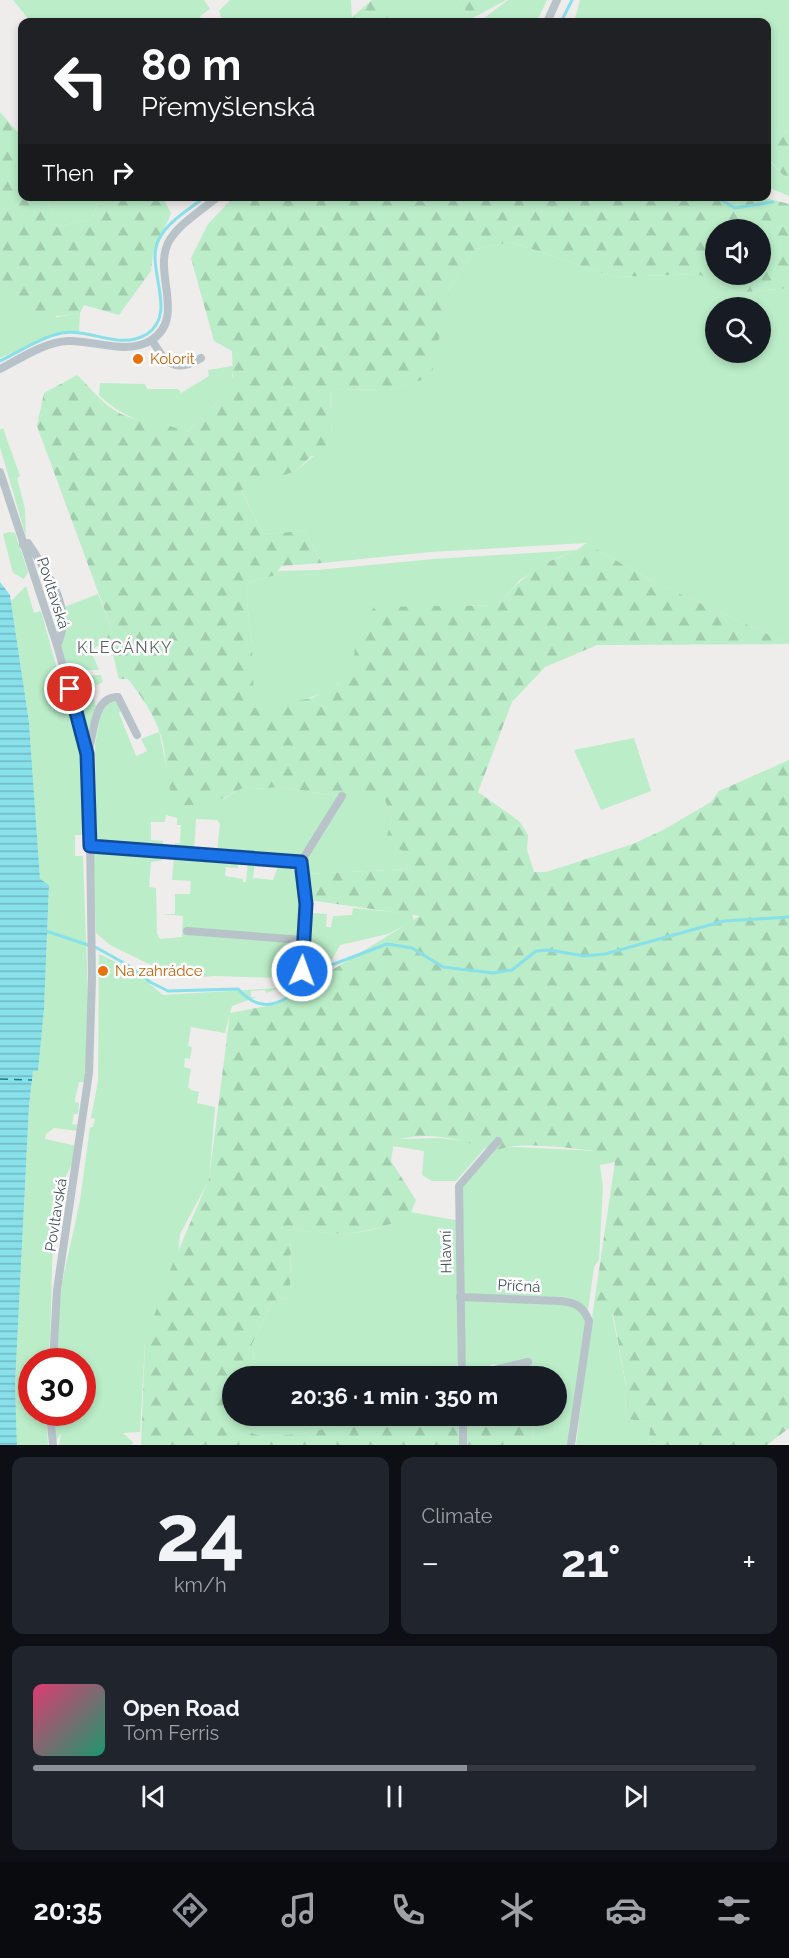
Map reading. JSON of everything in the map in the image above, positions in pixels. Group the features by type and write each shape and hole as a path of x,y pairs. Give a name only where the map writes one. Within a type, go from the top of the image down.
{"street":[{"path":"549,18 557,0"},
{"path":"0,369 52,344 68,341 134,346 152,340 161,332 168,316 163,265 168,242 182,226 213,201"},
{"path":"152,340 167,363 176,366 191,364 201,358"},
{"name":"Povltavská","path":"0,472 57,645 87,754 91,939 89,1073 57,1290 54,1348"},
{"path":"23,545 28,543 47,573 62,607 63,632 57,645"},
{"path":"87,754 100,704 109,697 118,697 122,702 137,735"},
{"path":"302,971 306,904 301,862 342,795"},
{"path":"90,846 301,862"},
{"path":"187,931 303,940"},
{"name":"Hlavní","path":"463,1366 459,1185 498,1141"},
{"name":"Příčná","path":"460,1297 576,1303 585,1311 588,1321 572,1445"},
{"path":"511,1366 528,1362"},
{"path":"50,1426 53,1445"},
{"path":"463,1426 464,1445"}],"green space":[{"path":"13,0 204,0 210,9 200,16 201,18 28,18"},
{"path":"230,0 351,0 352,18 222,18 219,11"},
{"path":"372,0 391,0 392,18 351,18"},
{"path":"391,0 459,0 470,18 448,18 391,18"},
{"path":"459,0 506,0 473,18 470,18"},
{"path":"508,0 547,0 537,18 484,18"},
{"path":"580,0 789,0 789,128 771,146 771,18 575,18"},
{"path":"0,112 18,132 18,201 47,201 59,226 92,219 99,201 166,201 171,213 153,255 151,271 119,315 84,305 80,313 45,316 17,306 0,289"},
{"path":"789,128 789,182 771,162 771,145"},
{"path":"771,162 789,182 789,196 771,189"},
{"path":"771,199 789,204 789,288 736,293 720,285 771,285 771,219 705,219 705,278 698,274 614,277 511,242 475,249 450,287 431,377 389,390 330,389 332,440 321,455 311,456 296,471 241,490 263,534 304,531 322,563 281,566 276,575 249,582 246,591 252,646 254,708 312,698 339,684 354,659 355,638 374,607 498,605 516,585 536,569 586,543 652,581 789,644 597,645 545,667 512,702 478,792 519,821 528,835 527,850 534,872 546,872 633,844 665,829 711,802 719,791 789,760 789,1428 767,1445 648,1445 651,1422 625,1419 626,1385 613,1314 593,1311 615,1162 600,1165 597,1151 529,1145 503,1148 494,1152 458,1140 419,1136 394,1141 391,1161 416,1200 410,1215 380,1227 352,1233 323,1233 291,1229 290,1297 272,1302 252,1344 255,1366 222,1366 222,1426 241,1426 254,1434 277,1436 334,1426 533,1426 534,1445 141,1445 145,1343 168,1275 209,1179 230,1013 277,1004 420,916 309,900 306,874 408,869 402,851 386,838 392,820 384,797 345,797 280,787 253,789 246,786 212,802 175,805 161,736 155,720 128,679 119,679 112,651 105,644 111,627 37,426 44,393 77,375 113,410 127,417 187,432 216,404 233,376 232,351 214,341 191,258 208,224 230,201"},
{"path":"47,201 99,201 92,219 59,226"},
{"path":"511,242 614,277 698,274 705,278 705,285 720,285 736,293 789,288 789,644 654,582 586,543 430,552 322,563 304,531 263,534 241,489 296,471 332,440 330,389 389,390 430,377 450,287 475,249"},
{"path":"0,289 5,295 57,317 80,313 79,332 59,332 0,358"},
{"path":"233,366 232,376 224,394 210,411 187,432 138,420 118,410 99,395 100,383 145,384 147,389 178,389 181,393 209,376 208,370"},
{"path":"3,428 20,476 17,478 25,509 26,537 0,447 0,430"},
{"path":"15,533 28,572 24,579 13,573 3,534"},
{"path":"579,550 551,560 521,579 498,605 469,605 355,638 353,664 345,678 337,685 302,700 253,708 252,646 246,591 249,582 276,575 279,571"},
{"path":"26,586 34,613 41,611 83,763 82,835 75,835 75,856 83,856 89,1023 85,1082 79,1082 75,1099 75,1102 79,1103 78,1114 74,1114 72,1124 79,1125 78,1131 54,1128 46,1134 45,1139 77,1146 62,1188 56,1215 49,1348 18,1348 18,1426 47,1426 48,1445 17,1445 15,1385 29,1106 33,1071 38,1070 44,1010 49,885 40,880 29,722 11,601"},
{"path":"98,594 111,627 105,644 90,649 99,670 85,670 87,675 101,675 103,682 91,688 96,707 87,741 55,622 59,620 55,606 59,605 67,618 64,607"},
{"path":"115,701 123,709 119,713 136,756 147,751 141,739 159,732 175,805 225,798 246,786 253,789 280,787 338,796 313,842 301,857 217,852 220,824 217,820 196,819 194,851 175,849 175,843 180,843 181,825 177,825 177,818 166,815 165,822 151,822 151,840 163,841 163,848 96,843 95,745 102,706 106,702"},
{"path":"634,738 651,791 601,810 574,750"},
{"path":"345,797 384,797 392,820 386,838 402,851 408,869 306,874 306,860"},
{"path":"93,852 152,855 164,860 151,862 149,887 156,888 157,934 160,939 182,937 183,916 160,914 175,914 175,894 190,894 191,881 172,880 174,856 238,861 238,868 226,867 225,876 243,879 243,882 246,882 248,862 255,862 253,878 273,880 279,864 290,867 293,869 299,887 298,963 280,978 214,976 180,979 110,945 96,933"},
{"path":"353,908 412,914 414,921 388,934 340,945 330,963 325,963 324,957 313,959 309,963 310,913 327,914 326,927 331,927 333,916 352,915"},
{"path":"99,954 133,970 163,995 279,988 266,993 265,990 251,991 251,997 257,997 232,1006 225,1033 191,1027 188,1046 192,1047 190,1059 185,1058 184,1067 191,1069 188,1087 199,1092 197,1103 215,1107 209,1180 180,1234 177,1268 145,1343 140,1432 123,1433 133,1442 132,1445 59,1445 61,1433 56,1441 55,1426 96,1426 96,1348 56,1348 62,1283 80,1201 90,1127 93,1127 95,1119 91,1118 98,1081"},
{"path":"440,1138 471,1142 485,1148 456,1181 432,1181 422,1175 424,1151 393,1146 394,1141 400,1139"},
{"path":"500,1148 598,1151 603,1187 599,1260 594,1267 569,1445 534,1445 533,1426 567,1426 567,1366 494,1364 459,1366 457,1364 457,1366 430,1366 430,1363 404,1362 404,1366 255,1366 252,1344 272,1302 290,1297 291,1229 322,1233 368,1231 397,1221 410,1212 455,1220 461,1217 462,1188"},
{"path":"593,1311 612,1313 626,1386 625,1419 651,1422 648,1445 576,1445"},
{"path":"403,1362 430,1363 430,1366 403,1366"},
{"path":"241,1426 334,1426 278,1436 254,1434"}],"water":[{"path":"0,582 10,595 29,722 40,879 49,885 44,1010 38,1071 33,1071 29,1106 15,1385 17,1445 0,1445"}],"waterway":[{"path":"563,18 572,0"},
{"path":"0,361 38,341 62,333 84,333 116,340 137,339 147,334 156,325 160,314 161,302 155,263 155,250 159,239 174,221 200,201"},
{"path":"723,201 735,208 773,202"},
{"path":"326,967 387,944 412,948 443,967 493,973 512,970 536,951 550,950 584,956 605,954 724,921 789,917"},
{"path":"43,930 97,948 168,991 238,989 248,998 267,1004 285,999 315,979"}],"ferry route":[{"path":"0,1079 32,1080"}],"place":[{"name":"Kolorit","path":"138,359"},
{"name":"Na zahrádce","path":"103,971"}],"district":[{"name":"KLECÁNKY","path":"125,647"}],"route":[{"path":"70,689 89,768 90,846 301,862 306,904 302,971"}]}
